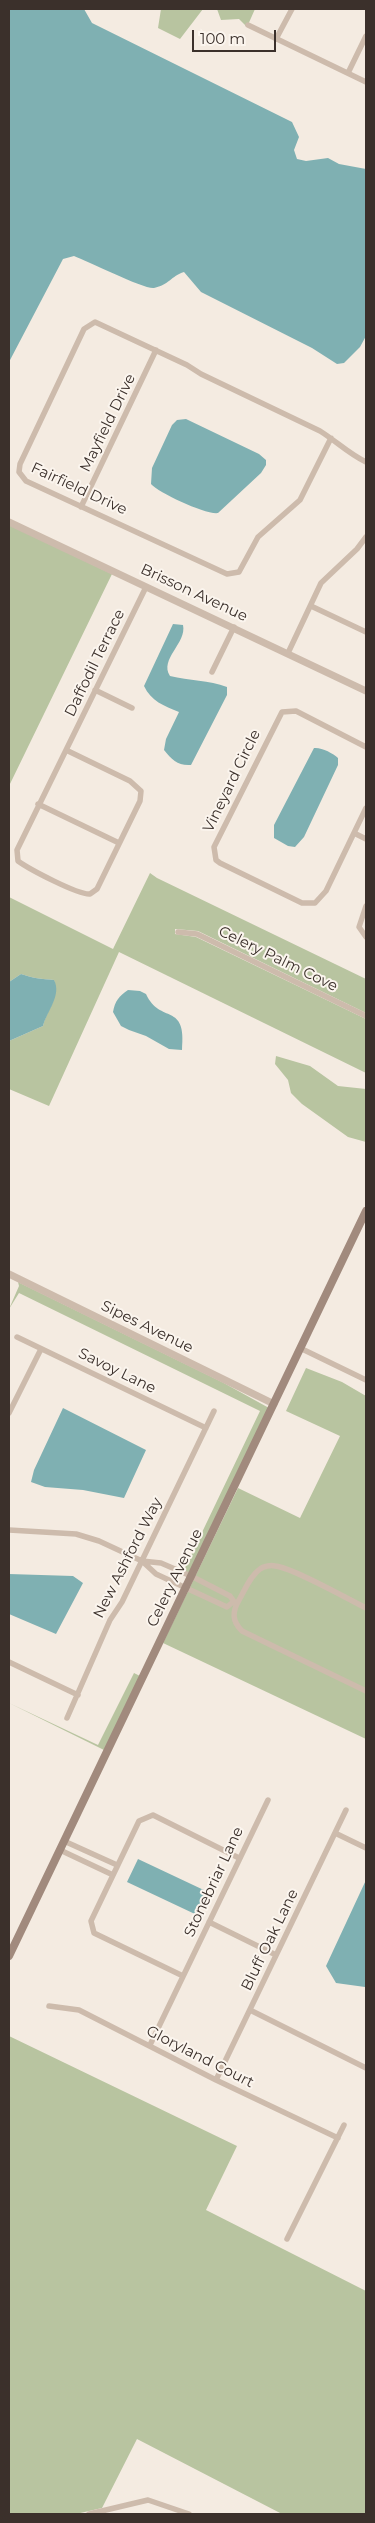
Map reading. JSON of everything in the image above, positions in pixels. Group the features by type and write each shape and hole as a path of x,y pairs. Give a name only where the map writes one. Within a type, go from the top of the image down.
{"main road":[{"name":"Celery Avenue","path":"9,1956 366,1211"}],"street":[{"path":"276,39 292,9"},
{"path":"248,26 366,82"},
{"path":"348,73 366,36"},
{"name":"Fairfield Drive","path":"331,438 300,500 258,537 243,567 233,574 226,574 127,526 26,481 19,472 20,464 84,329 90,323 100,323 331,438 366,462"},
{"name":"Mayfield Drive","path":"81,507 156,350"},
{"name":"Brisson Avenue","path":"9,522 366,691"},
{"path":"288,653 311,606 317,589 324,578 365,541"},
{"name":"Daffodil Terrace","path":"66,750 130,781 141,791 140,801 97,889 90,894 64,884 18,860 17,850 38,804 146,587"},
{"path":"311,606 366,632"},
{"path":"212,672 234,627"},
{"path":"95,690 132,708"},
{"name":"Vineyard Circle","path":"366,746 296,711 282,712 214,847 214,854 220,863 302,903 315,903 326,891 366,808"},
{"path":"38,804 119,843"},
{"path":"354,833 366,839"},
{"path":"366,906 359,920 359,927 366,937"},
{"name":"Celery Palm Cove","path":"178,932 197,934 366,1016"},
{"name":"Sipes Avenue","path":"9,1274 274,1404"},
{"name":"Savoy Lane","path":"17,1337 206,1428"},
{"path":"9,1413 40,1348"},
{"path":"300,1348 366,1380"},
{"name":"New Ashford Way","path":"66,1718 110,1620 122,1602 214,1411"},
{"path":"9,1530 76,1534 99,1541 142,1561 156,1574 185,1588 227,1606 235,1603"},
{"path":"142,1561 161,1562 218,1589 230,1596 235,1603"},
{"path":"366,1608 276,1566 260,1569 251,1579 235,1603 233,1619 242,1631 366,1691"},
{"path":"212,1600 218,1589"},
{"path":"9,1662 78,1694"},
{"name":"Stonebriar Lane","path":"150,2045 268,1800"},
{"name":"Bluff Oak Lane","path":"216,2080 346,1810"},
{"path":"183,1976 94,1933 91,1922 117,1865 138,1821 146,1816 153,1815 239,1858"},
{"path":"335,1833 366,1848"},
{"path":"64,1841 117,1865"},
{"path":"60,1850 113,1875"},
{"path":"87,1863 92,1854"},
{"path":"209,1922 276,1955"},
{"name":"Gloryland Court","path":"49,2006 79,2010 216,2080 338,2138"},
{"path":"250,2010 366,2068"},
{"path":"287,2239 344,2125"},
{"path":"89,2514 148,2500 189,2514"}],"green space":[{"path":"161,9 203,9 180,39 158,28"},
{"path":"217,9 255,9 247,27 239,19 221,20"},
{"path":"9,525 112,574 9,786"},
{"path":"150,873 366,979 366,1013 198,931 175,929 175,934 196,937 366,1019 366,1073 119,952 49,1106 9,1089 9,1041 43,1026 54,999 55,988 54,980 21,974 9,982 9,897 113,949"},
{"path":"276,1056 310,1066 338,1086 366,1089 366,1142 348,1137 302,1104 291,1093 288,1080 275,1064"},
{"path":"18,1282 222,1382 269,1408 187,1577 184,1570 260,1411 19,1293 9,1309 19,1286"},
{"path":"306,1368 342,1382 366,1396 366,1739 163,1643 238,1488 300,1518 340,1436 286,1411"},
{"path":"134,1673 140,1676 104,1750 9,1703 98,1745"},
{"path":"9,2036 237,2146 206,2210 366,2291 366,2514 282,2514 137,2439 102,2508 76,2514 9,2514"}],"water":[{"path":"9,9 84,9 92,23 292,122 299,137 294,150 297,159 306,161 328,158 339,164 366,169 366,336 360,347 344,363 337,364 312,348 201,292 184,272 167,283 154,288 129,280 74,256 63,259 9,362"},
{"path":"186,419 259,454 266,460 266,465 261,473 218,513 204,511 183,503 163,493 151,484 152,468 172,425 177,420"},
{"path":"173,624 183,625 183,632 168,663 170,676 227,687 227,695 191,765 176,762 164,750 166,739 179,712 154,699 144,686"},
{"path":"314,748 323,749 336,756 338,758 338,765 304,837 295,847 288,846 274,838 274,825"},
{"path":"21,974 54,980 56,986 55,997 43,1026 9,1041 9,982"},
{"path":"128,990 140,991 146,994 158,1009 176,1019 180,1025 182,1035 182,1050 169,1049 146,1036 121,1026 113,1012 118,999"},
{"path":"63,1408 146,1450 124,1498 83,1490 45,1487 31,1482 34,1470"},
{"path":"9,1574 73,1576 83,1583 56,1634 9,1614"},
{"path":"138,1859 208,1892 197,1915 127,1882"},
{"path":"366,1880 366,1985 365,1987 336,1983 326,1966"}]}
